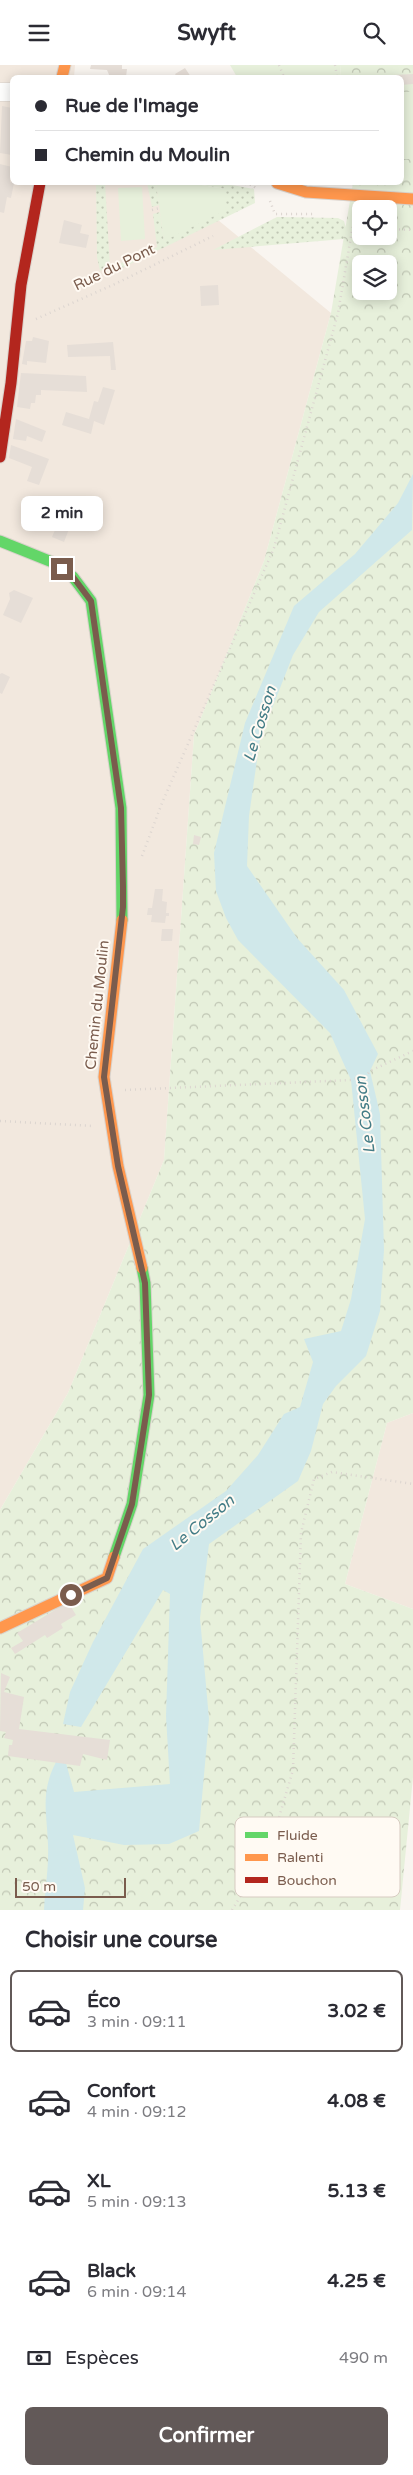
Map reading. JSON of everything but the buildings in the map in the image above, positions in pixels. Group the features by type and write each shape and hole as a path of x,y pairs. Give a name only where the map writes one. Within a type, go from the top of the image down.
{"street":[{"path":"0,457 6,385 21,285 40,185"},
{"path":"283,185 306,192 408,199"},
{"name":"Chemin du Moulin","path":"0,541 52,562 73,577 91,601 121,818 123,907 104,1077 118,1166 145,1283 149,1395 132,1504 107,1578 0,1628"}],"path":[{"path":"252,185 269,200 275,214"},
{"path":"353,196 354,200"},
{"path":"152,210 160,209"},
{"path":"397,230 413,231"},
{"path":"139,863 162,803 274,548 338,313 352,231"},
{"name":"Rue du Pont","path":"27,320 36,319 68,306 213,236"},
{"path":"114,266 115,273"},
{"path":"106,1091 351,1080 366,1076 370,1071 413,1051"},
{"path":"0,1121 112,1127"},
{"path":"280,1817 294,1770 300,1533 314,1479 332,1472 413,1484"},
{"path":"232,1910 240,1897"}],"shaded area":[{"path":"0,65 75,65 74,75 10,75 10,185 175,185 331,313 264,561 194,735 164,1160 68,1393 0,1510"},
{"path":"413,1413 413,1609 345,1584 387,1423"}],"green space":[{"path":"230,65 340,65 341,75 236,75"},
{"path":"340,65 413,65 413,92 404,92 404,75 341,75"},
{"path":"404,92 413,92 413,159 404,159"},
{"path":"404,159 413,159 413,1413 387,1423 345,1584 413,1609 413,1777 400,1910 0,1910 0,1510 68,1393 164,1160 194,735 264,561 331,313 353,185 404,185"},
{"path":"96,185 105,185 110,267 100,271 97,257"},
{"path":"147,185 156,185 159,205 152,207"},
{"path":"156,185 202,185 225,189 226,210 164,241"},
{"path":"202,185 232,185 254,189 255,203 118,270 117,265 157,247 153,214 160,212 164,241 225,189"},
{"path":"142,187 145,239 121,241 118,188"},
{"path":"277,217 338,218 344,221 346,228 344,239 213,250"}],"water":[{"name":"Le Cosson","path":"413,474 412,530 319,612 293,655 260,739 249,816 247,866 297,938 344,990 378,1054 370,1071 380,1114 384,1250 380,1311 366,1356 336,1386 323,1404 311,1451 298,1481 209,1544 200,1618 209,1719 199,1831 169,1844 124,1845 73,1835 85,1888 83,1910 44,1910 48,1853 46,1793 56,1762 66,1763 74,1792 170,1784 166,1716 170,1594 163,1590 81,1727 63,1724 70,1692 93,1642 143,1549 226,1491 258,1455 284,1414 300,1407 313,1362 304,1339 341,1331 351,1299 365,1219 351,1080 330,1033 238,940 226,918 216,891 214,853 245,723 294,606 355,554 398,503"}],"traffic: fast":[{"path":"0,541 52,562 73,577 91,601 121,808 122,920"},
{"path":"114,1557 132,1504 149,1395 145,1283 142,1268"}],"traffic: slow":[{"path":"62,75 65,65"},
{"path":"283,185 306,192 413,199"},
{"path":"122,920 104,1077 118,1166 142,1268"},
{"path":"0,1628 107,1578 114,1557"}],"traffic: jam":[{"path":"0,457 11,383 21,285 40,185"}],"route":[{"path":"62,569 73,577 91,601 121,808 123,907 104,1077 118,1166 145,1283 149,1395 132,1504 107,1578 71,1595"}]}
